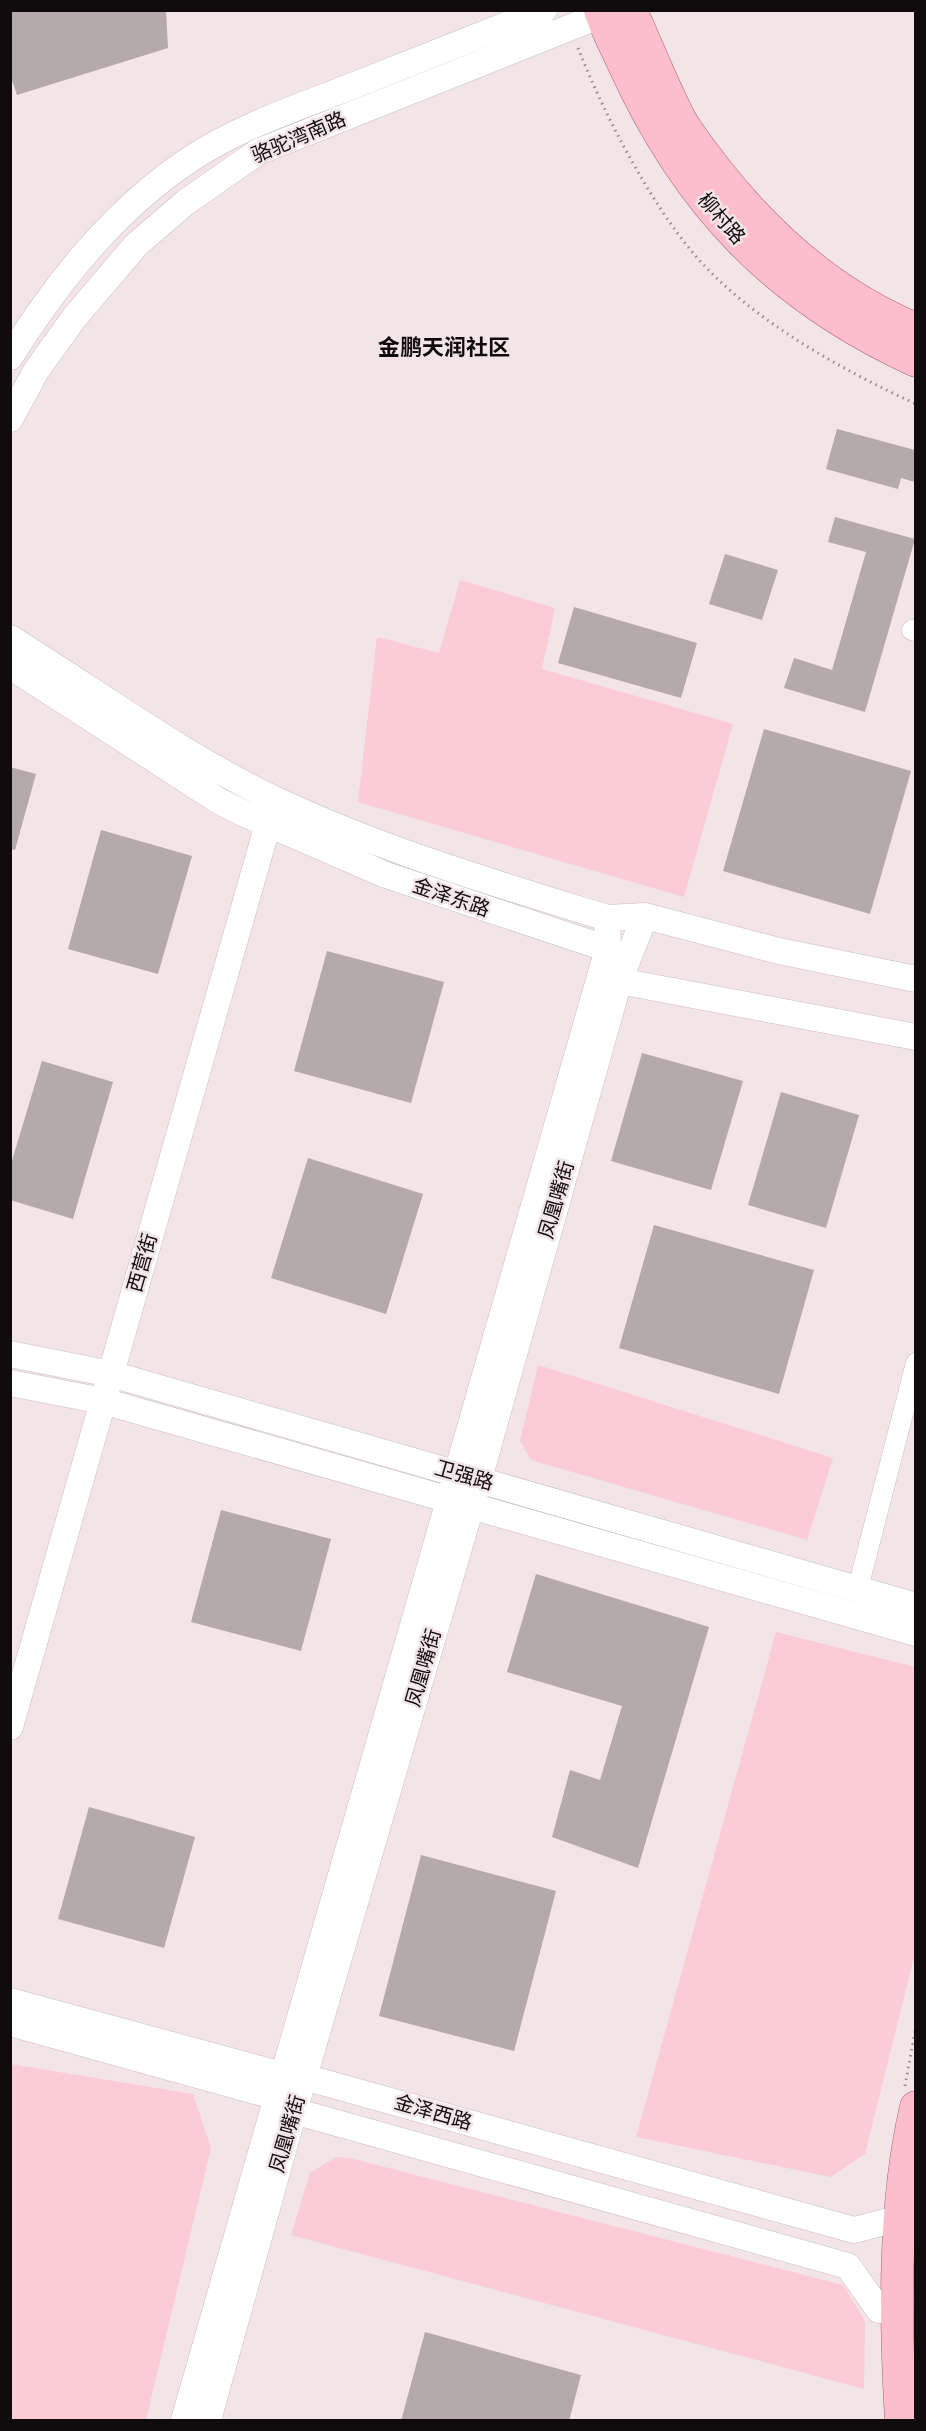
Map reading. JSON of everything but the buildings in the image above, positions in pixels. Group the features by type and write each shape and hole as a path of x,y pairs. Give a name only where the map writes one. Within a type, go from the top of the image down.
{"main road":[{"name":"柳村路","path":"611,12 681,120 742,203 785,246 818,272 881,312 915,329"},
{"name":"柳村路","path":"611,12 643,106 665,145 709,207 737,238 778,277 858,331 915,361"},
{"path":"901,2421 897,2305 900,2224 915,2107"}],"street":[{"name":"骆驼湾南路","path":"10,357 61,283 99,238 125,210 189,160 229,137 286,112 544,10"},
{"name":"骆驼湾南路","path":"10,419 36,371 74,318 136,245 186,202 258,152 611,12"},
{"name":"金泽东路","path":"10,638 189,751 276,799 433,864 608,918 645,916 779,951 915,979"},
{"name":"金泽东路","path":"10,666 219,801 267,824 423,889 608,949"},
{"name":"西营街","path":"10,1728 276,799"},
{"name":"凤凰嘴街","path":"184,2421 289,2090 469,1477 619,981 645,916"},
{"name":"凤凰嘴街","path":"469,1477 608,949 608,918"},
{"path":"608,949 619,981 915,1037"},
{"name":"卫强路","path":"10,1354 111,1374 915,1606"},
{"path":"858,1588 915,1363"},
{"name":"卫强路","path":"10,1383 103,1401 915,1634"},
{"name":"金泽西路","path":"10,2001 848,2266 879,2310"},
{"name":"金泽西路","path":"10,2023 854,2230 885,2222"},
{"name":"凤凰嘴街","path":"208,2421 289,2090"}],"shaded area":[{"path":"460,580 555,608 542,669 733,724 684,897 358,802 377,637 439,653"},
{"path":"538,1365 833,1458 807,1540 531,1460 520,1441"},
{"path":"776,1632 915,1667 915,1953 865,2154 831,2177 636,2137"},
{"path":"10,2064 193,2094 211,2148 146,2420 11,2420"},
{"path":"336,2157 353,2159 843,2285 865,2321 864,2389 291,2235 310,2173"}],"district":[{"name":"金鹏天润社区","path":"444,348"}]}
